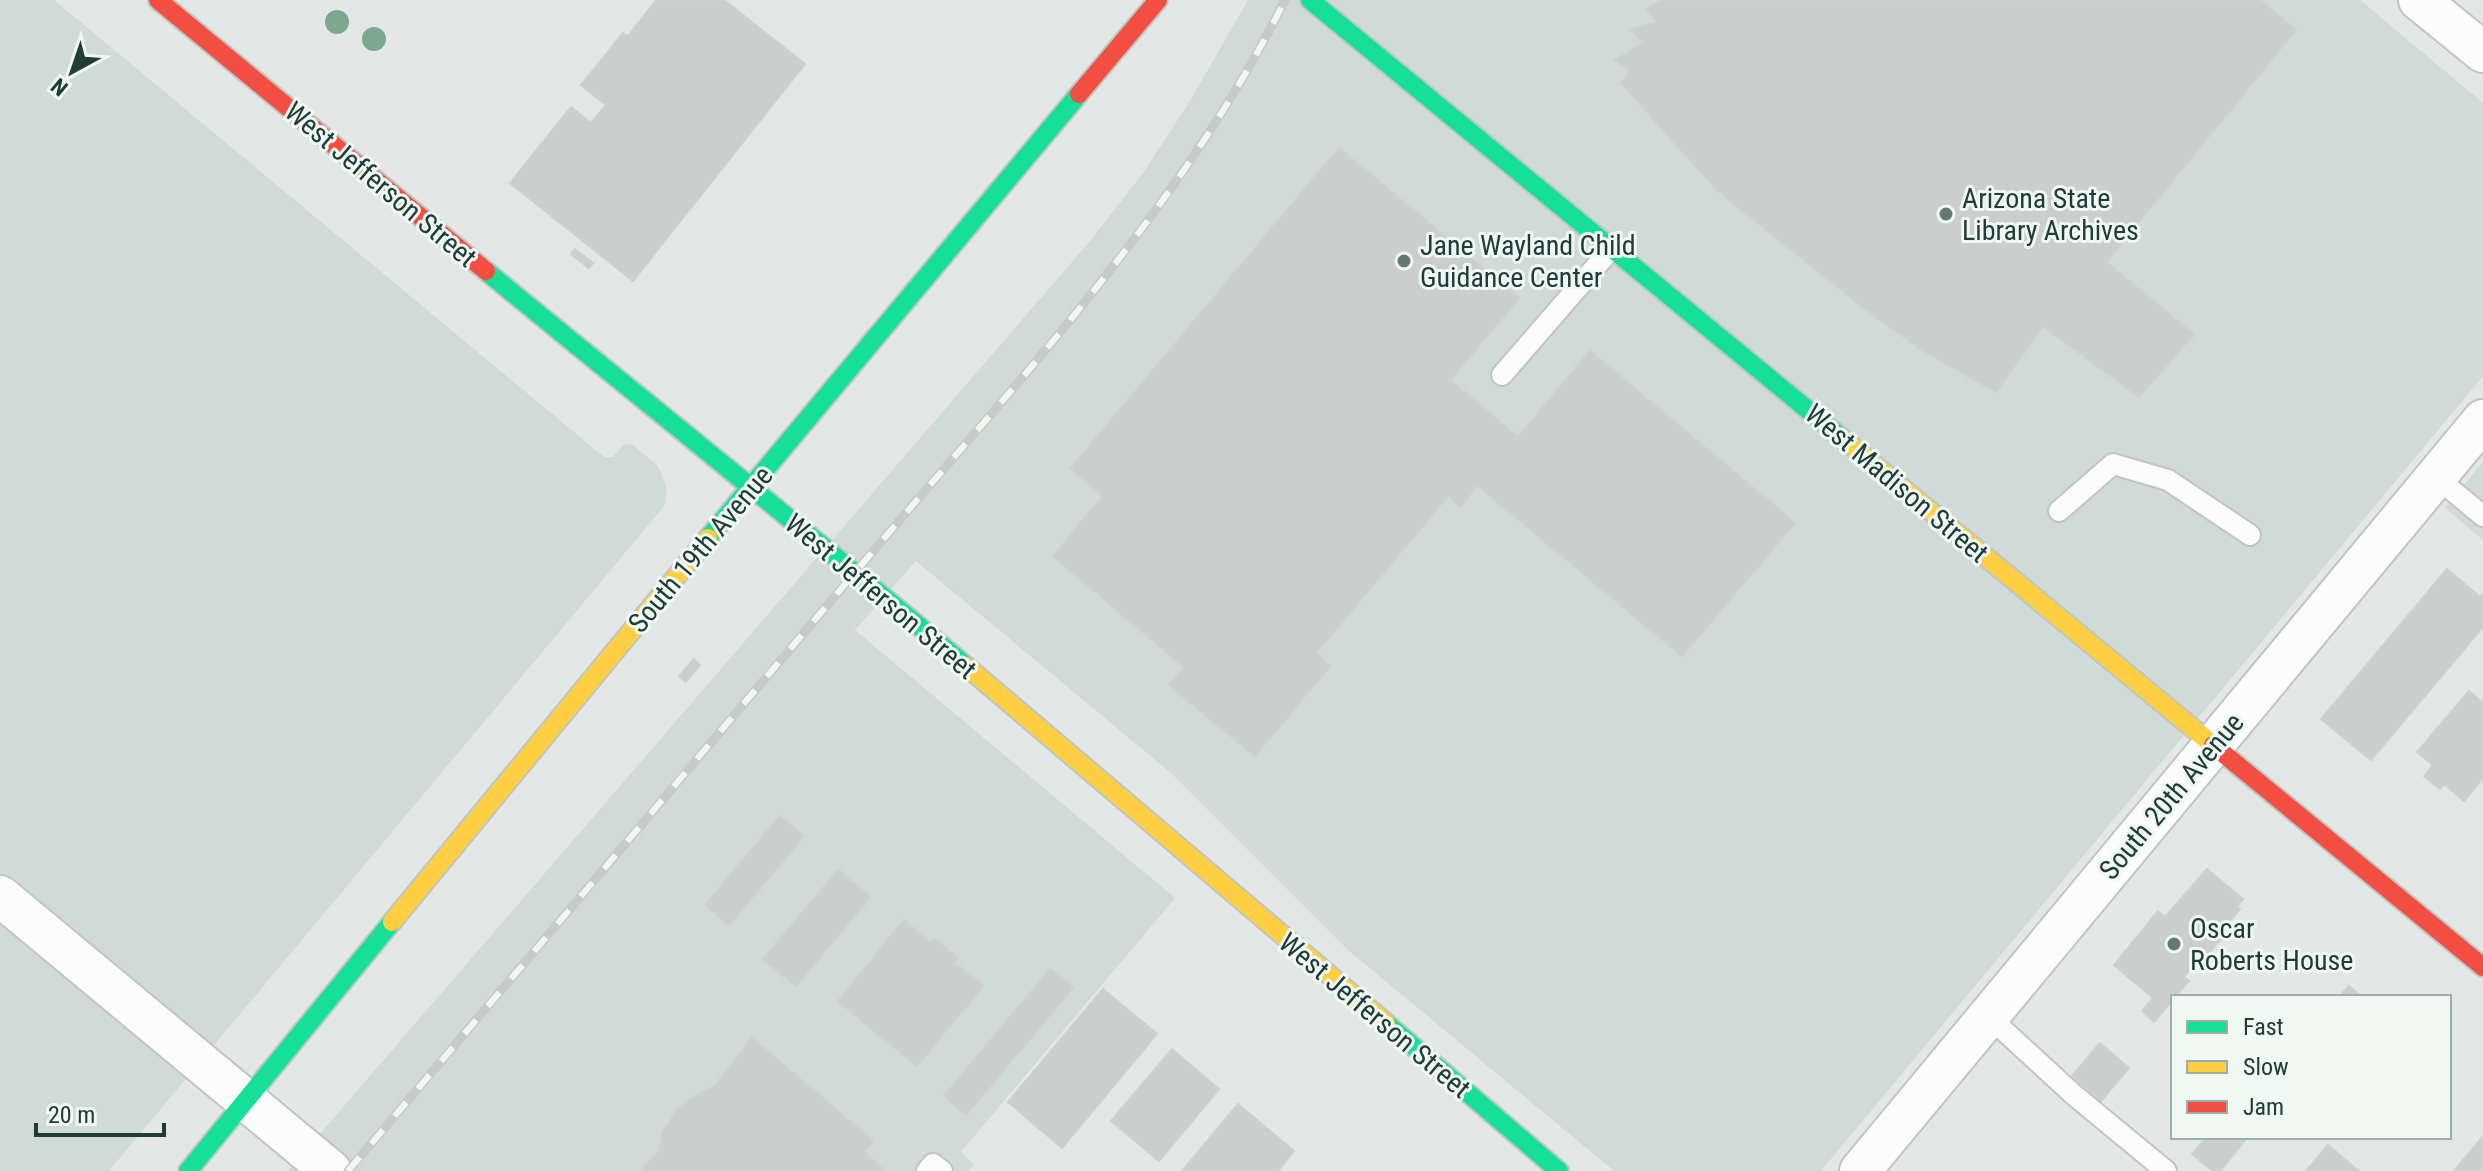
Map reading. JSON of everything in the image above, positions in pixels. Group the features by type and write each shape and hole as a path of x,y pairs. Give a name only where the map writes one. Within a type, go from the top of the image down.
{"street":[{"name":"West Jefferson Street","path":"158,0 749,488 856,572 1559,1171"},
{"name":"South 19th Avenue","path":"188,1171 749,488 1158,0"},
{"name":"West Madison Street","path":"1310,0 2483,967"},
{"path":"2419,0 2483,52"},
{"name":"South 20th Avenue","path":"1860,1171 2483,420"},
{"path":"0,896 331,1171"}],"lane":[{"path":"1502,375 1612,248"},
{"path":"2059,511 2113,464 2168,480 2250,535"},
{"path":"2436,477 2483,516"},
{"path":"1988,1016 2074,1095 2166,1171"},
{"path":"927,1171 933,1164 942,1171"}],"shaded area":[{"path":"0,0 54,0 604,457 613,457 624,444 633,445 658,466 667,488 665,505 109,1171 0,1171"},
{"path":"1248,0 2360,0 2483,103 2483,376 1821,1171 1614,1171 1348,950 1171,773 916,561 855,630 1175,898 961,1152 974,1164 969,1171 288,1171 1090,241 1143,173 1190,101"},
{"path":"2483,462 2483,540 2445,508"}],"building":[{"path":"656,0 724,0 805,64 633,281 510,183 571,107 591,123 606,105 581,85 623,33 628,36"},
{"name":"Arizona State Library Archives","path":"1662,0 2260,0 2296,30 2106,262 2194,334 2139,397 2043,326 1996,392 1920,349 1718,191 1621,83 1631,71 1615,60 1644,42 1629,30 1657,22 1647,9"},
{"path":"1339,148 1519,298 1450,380 1518,437 1590,351 1795,523 1682,656 1477,485 1461,507 1448,496 1316,653 1330,666 1255,756 1169,685 1184,667 1053,556 1103,496 1071,468"},
{"path":"575,249 593,263 589,268 571,254"},
{"path":"2447,569 2480,597 2483,594 2483,627 2371,760 2321,719"},
{"path":"694,659 700,665 686,682 679,676"},
{"path":"2469,691 2483,703 2483,778 2464,801 2444,784 2440,789 2424,776 2433,765 2417,752"},
{"path":"780,816 804,836 729,925 705,905"},
{"name":"Oscar Roberts House","path":"2207,869 2243,899 2237,906 2240,909 2223,929 2227,932 2204,959 2201,955 2184,977 2189,981 2177,995 2171,995 2171,1002 2154,1022 2142,1011 2153,998 2114,965 2158,911 2165,917"},
{"path":"838,870 870,897 796,986 763,959"},
{"path":"904,920 931,943 934,939 958,958 954,963 983,986 917,1066 838,1001"},
{"path":"1050,969 1073,988 966,1115 944,1096"},
{"path":"2349,986 2360,995 2341,995"},
{"path":"1103,989 1157,1034 1062,1148 1008,1102"},
{"path":"752,1038 873,1141 864,1152 885,1171 641,1171 659,1151 663,1131 677,1111 693,1097 715,1086"},
{"path":"2100,1043 2129,1068 2101,1101 2072,1076"},
{"path":"1172,1049 1219,1089 1159,1161 1111,1121"},
{"path":"1238,1104 1294,1151 1278,1171 1182,1171"},
{"path":"2483,1136 2483,1171 2454,1171"},
{"path":"2204,1139 2246,1139 2220,1171 2213,1171 2192,1154"},
{"path":"2328,1145 2359,1171 2306,1171"}],"railway":[{"path":"348,1171 1097,286 1199,148 1244,76 1285,0"}],"traffic: fast":[{"path":"1310,0 1842,438"},
{"path":"708,538 1079,94"},
{"path":"486,271 966,666"},
{"path":"188,1171 392,922"},
{"path":"1386,1023 1559,1171"}],"traffic: slow":[{"path":"1842,438 2213,745"},
{"path":"392,922 708,538"},
{"path":"966,666 1386,1023"}],"traffic: jam":[{"path":"158,0 486,271"},
{"path":"1079,94 1158,0"},
{"path":"2213,745 2483,967"}],"place":[{"name":"Arizona State Library Archives","path":"1946,214"},
{"name":"Jane Wayland Child Guidance Center","path":"1404,261"},
{"name":"Oscar Roberts House","path":"2174,944"}]}
